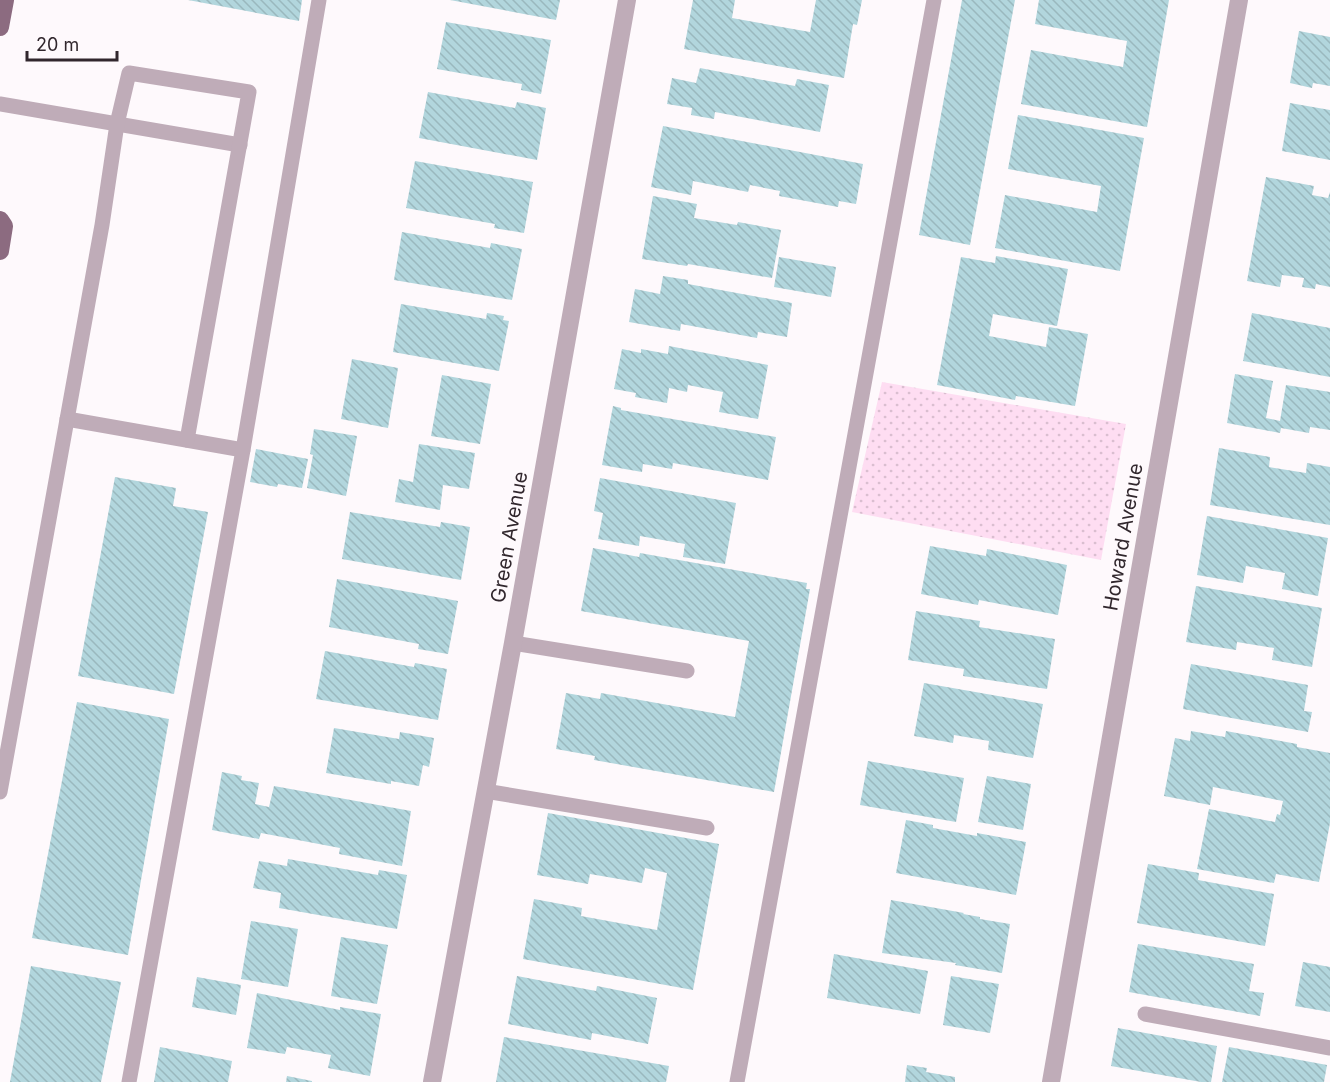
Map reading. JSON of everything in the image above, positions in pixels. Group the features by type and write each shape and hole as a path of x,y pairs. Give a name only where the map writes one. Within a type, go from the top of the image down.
{"main road":[{"path":"0,27 5,0"},
{"path":"0,220 4,226 0,251"}],"street":[{"name":"Green Avenue","path":"432,1082 513,643 627,0"},
{"name":"Howard Avenue","path":"1051,1082 1239,0"}],"lane":[{"path":"129,1082 243,450 320,0"},
{"path":"737,1082 934,0"},
{"path":"0,792 117,124 129,73 249,92 187,440"},
{"path":"0,104 240,145"},
{"path":"67,419 243,450"},
{"path":"513,643 687,671"},
{"path":"486,791 707,828"},
{"path":"1145,1014 1330,1048"}],"shaded area":[{"path":"882,382 1126,424 1101,560 852,512"}],"building":[{"path":"188,0 302,0 299,21"},
{"path":"450,0 560,0 556,20"},
{"path":"693,0 735,0 732,18 810,32 816,0 862,0 857,25 853,24 844,78 684,49"},
{"path":"962,0 1015,0 970,245 919,235"},
{"path":"1039,0 1169,0 1147,127 1021,104 1031,50 1123,67 1127,41 1035,24"},
{"path":"446,22 551,40 541,94 521,90 522,84 437,69"},
{"path":"1299,31 1330,37 1330,86 1313,83 1312,88 1290,83"},
{"path":"700,68 795,86 797,79 829,85 820,132 715,112 714,119 691,115 692,108 667,104 672,78 696,83"},
{"path":"428,92 515,108 517,102 546,108 537,160 419,138"},
{"path":"1290,103 1330,110 1330,160 1282,151"},
{"path":"1018,115 1144,138 1120,271 995,248 1005,195 1097,212 1101,186 1008,169"},
{"path":"663,126 863,164 856,204 839,201 838,207 779,196 780,191 750,185 748,192 693,181 691,195 651,187"},
{"path":"415,161 533,182 524,233 494,228 495,224 406,208"},
{"path":"1266,177 1314,186 1312,195 1328,198 1330,192 1330,287 1316,284 1315,289 1302,287 1304,278 1282,275 1280,287 1247,281"},
{"path":"653,196 697,204 694,218 737,225 738,222 781,230 772,278 642,259"},
{"path":"402,232 490,248 491,243 522,249 512,300 394,280"},
{"path":"996,256 1068,269 1057,326 993,314 989,336 1046,347 1049,327 1088,334 1075,406 1016,396 1015,400 937,385 961,257 995,263"},
{"path":"779,257 836,267 831,297 774,287"},
{"path":"663,276 688,280 688,284 792,303 787,337 758,332 757,338 681,324 680,331 629,322 635,289 660,294"},
{"path":"401,304 486,319 487,313 504,316 503,320 509,321 499,371 393,352"},
{"path":"1252,313 1330,328 1330,377 1243,361"},
{"path":"669,346 768,365 758,419 719,412 723,392 688,385 687,392 669,388 667,403 635,397 636,393 614,389 622,349 641,353 641,349 668,354"},
{"path":"352,359 398,368 388,428 341,419"},
{"path":"1235,374 1273,381 1266,418 1280,421 1286,385 1330,392 1330,430 1310,427 1309,433 1281,428 1280,433 1227,423"},
{"path":"442,375 491,384 480,444 431,436"},
{"path":"613,406 621,410 776,437 768,480 673,463 672,469 643,464 642,472 602,465"},
{"path":"314,429 357,436 346,496 307,488 313,455 310,454"},
{"path":"419,444 475,453 469,489 443,485 440,510 395,502 399,479 413,482"},
{"path":"1219,448 1270,457 1269,467 1306,473 1307,463 1330,467 1330,525 1210,505"},
{"path":"256,449 308,459 302,488 278,484 277,487 250,482"},
{"path":"115,477 176,488 173,506 208,512 174,694 78,676"},
{"path":"600,478 736,503 725,564 683,557 685,544 640,536 639,546 598,539 603,513 594,511"},
{"path":"350,512 440,527 441,522 470,527 461,580 342,559"},
{"path":"1207,516 1328,538 1318,596 1282,589 1285,573 1246,566 1243,583 1197,575"},
{"path":"930,546 986,556 987,549 1067,565 1058,615 979,600 978,605 921,594"},
{"path":"593,548 639,557 640,553 807,583 806,589 810,589 774,792 594,760 595,756 556,749 566,693 600,699 601,693 735,717 749,641 581,611"},
{"path":"337,579 458,601 448,654 418,649 419,644 329,627"},
{"path":"1196,586 1322,608 1312,667 1272,660 1274,648 1237,642 1236,650 1186,642"},
{"path":"916,611 980,621 979,627 1055,639 1047,689 963,676 964,669 908,660"},
{"path":"325,651 414,667 415,663 447,669 438,720 316,699"},
{"path":"1191,664 1308,685 1304,711 1312,712 1308,732 1183,709"},
{"path":"924,683 1043,704 1033,758 988,750 989,741 954,735 953,743 914,736"},
{"path":"77,702 169,719 128,955 32,938"},
{"path":"334,728 399,739 400,732 434,738 429,767 423,765 419,786 391,781 391,784 326,773"},
{"path":"1191,731 1225,737 1226,731 1297,744 1297,747 1330,753 1330,823 1319,882 1276,874 1274,883 1197,869 1209,809 1275,822 1277,814 1280,815 1283,801 1213,787 1210,805 1164,796 1175,738 1190,741"},
{"path":"868,761 964,778 956,822 860,805"},
{"path":"222,772 242,776 241,780 259,783 255,804 269,807 274,786 411,811 402,866 339,854 340,848 261,833 259,839 212,830"},
{"path":"987,776 1031,784 1023,830 978,822"},
{"path":"548,813 719,844 693,990 523,959 534,899 582,908 581,916 657,930 667,873 645,868 642,883 590,874 588,884 537,875"},
{"path":"906,820 933,825 933,828 1026,842 1016,895 896,873"},
{"path":"288,859 378,875 379,870 407,875 397,929 279,908 281,893 253,888 259,861 287,866"},
{"path":"1148,864 1199,873 1198,880 1274,894 1265,946 1137,923"},
{"path":"891,900 1010,924 1002,973 955,965 956,963 882,953"},
{"path":"251,921 298,929 288,987 241,979"},
{"path":"341,937 388,945 377,1004 331,996"},
{"path":"1138,944 1254,964 1249,991 1264,993 1260,1016 1129,992"},
{"path":"834,954 928,971 920,1014 827,998"},
{"path":"1303,962 1330,967 1330,1012 1295,1006"},
{"path":"31,966 121,982 101,1082 10,1082"},
{"path":"517,976 596,991 597,986 657,998 648,1044 592,1033 591,1040 508,1024"},
{"path":"951,976 999,984 990,1033 943,1025"},
{"path":"197,977 241,985 236,1015 192,1007"},
{"path":"257,993 340,1010 340,1007 381,1014 370,1076 328,1068 331,1055 287,1047 285,1054 247,1048"},
{"path":"1118,1028 1217,1046 1211,1082 1111,1066"},
{"path":"504,1037 669,1066 666,1082 496,1082"},
{"path":"160,1047 232,1061 228,1082 154,1082"},
{"path":"1229,1047 1327,1065 1324,1082 1222,1082"},
{"path":"907,1065 927,1068 926,1072 955,1077 955,1082 905,1082"},
{"path":"287,1076 312,1081 312,1082 286,1082"}]}
